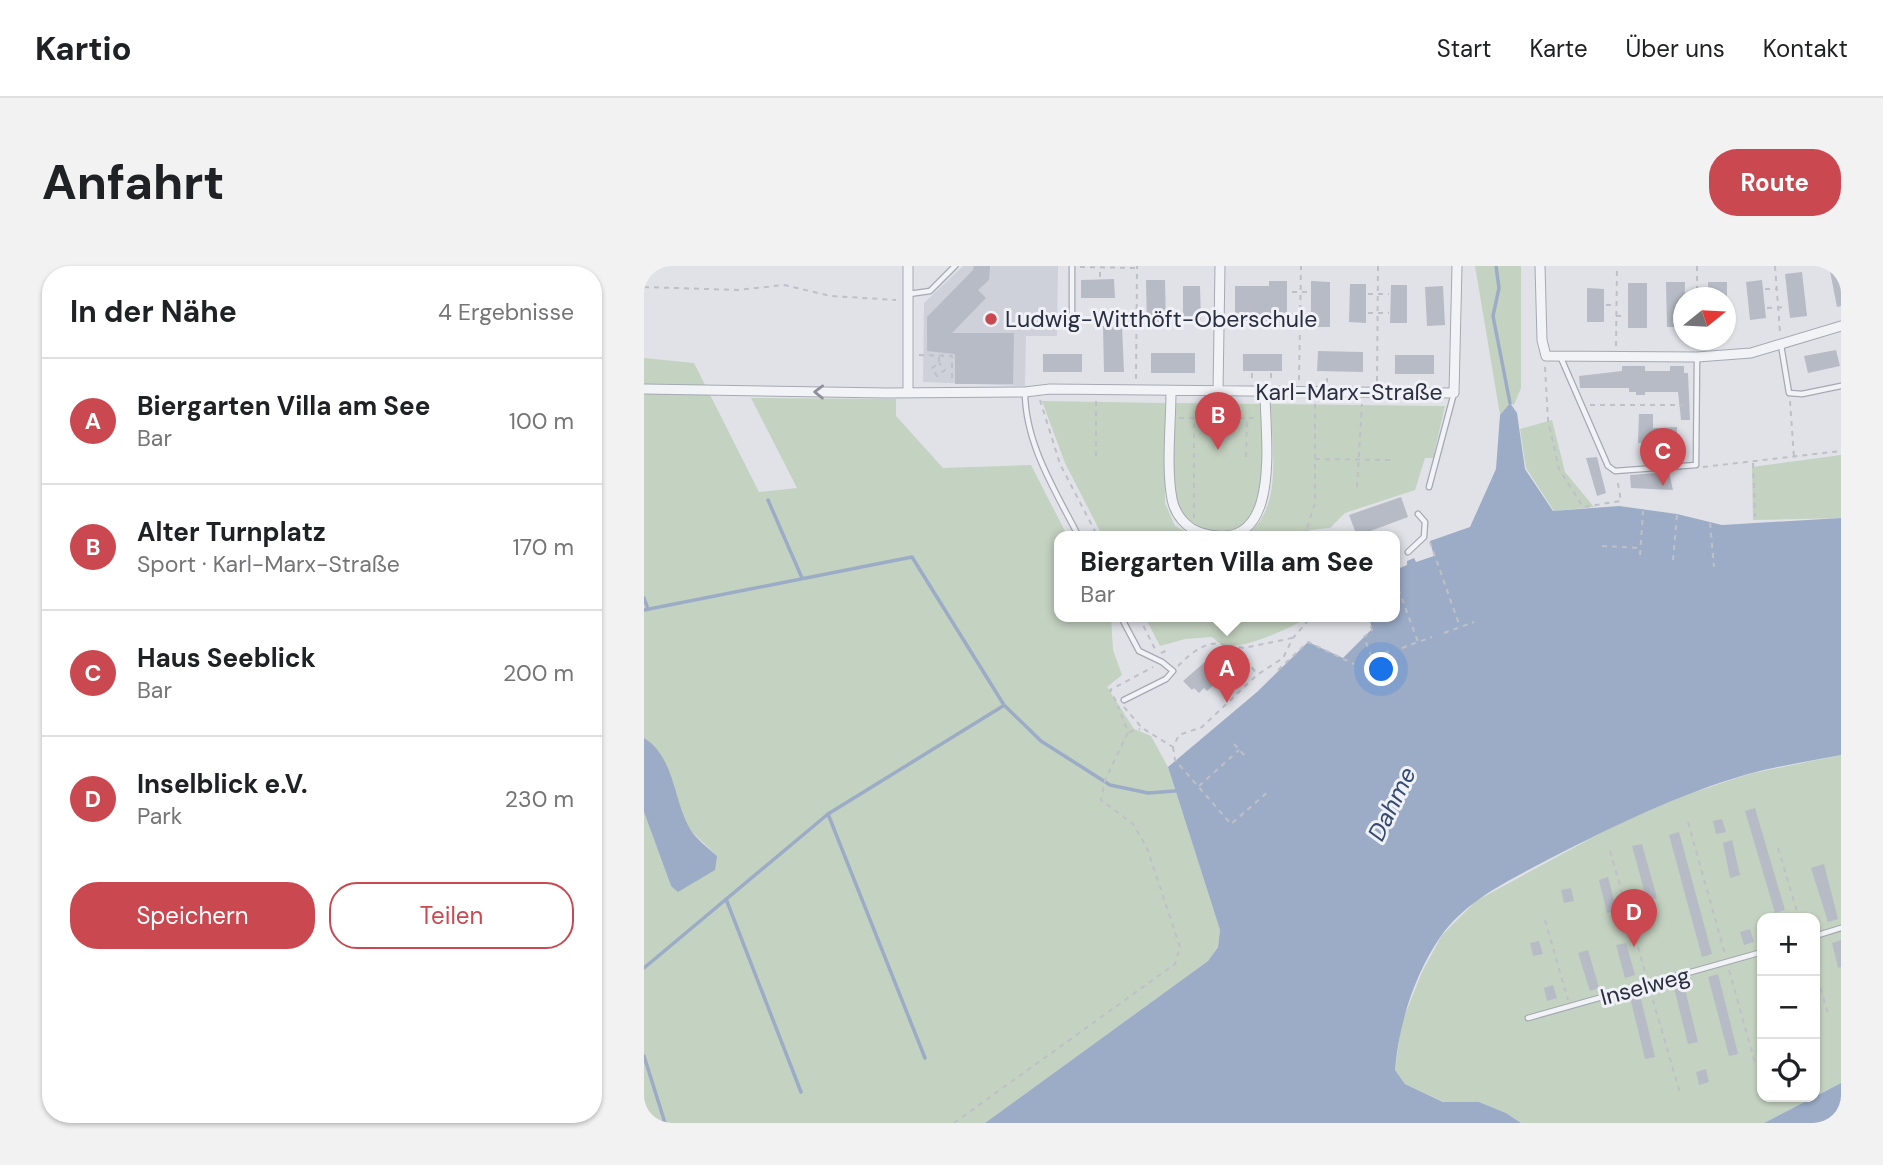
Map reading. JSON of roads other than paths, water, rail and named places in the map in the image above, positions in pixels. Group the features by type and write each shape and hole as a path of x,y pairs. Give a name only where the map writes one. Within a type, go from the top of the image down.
{"street":[{"path":"908,266 908,393"},
{"path":"1218,391 1220,266"},
{"name":"Karl-Marx-Straße","path":"644,389 1025,393 1268,388 1299,391 1454,393 1457,266"},
{"path":"1541,266 1542,344 1546,356 1616,358 1751,354 1841,326"},
{"path":"1232,531 1253,524 1263,502 1268,388"},
{"path":"1171,391 1172,498 1180,518 1195,531"}],"lane":[{"path":"908,298 930,291 955,266"},
{"path":"1072,267 1072,330"},
{"path":"1781,344 1789,393 1802,394 1841,386"},
{"path":"1561,358 1608,466 1615,471 1696,466 1697,357"},
{"path":"1025,393 1025,414 1040,460 1076,531"},
{"path":"1429,487 1454,393"},
{"path":"1408,552 1424,537 1425,522 1418,514"},
{"path":"1124,622 1139,651 1162,662 1173,671 1166,679 1124,701"},
{"path":"1820,934 1841,928"},
{"name":"Inselweg","path":"1528,1018 1757,954"}],"water":[{"name":"Dahme","path":"1510,403 1517,413 1525,469 1553,511 1619,506 1677,514 1722,525 1841,518 1841,755 1748,774 1648,811 1507,881 1478,900 1452,923 1431,951 1409,1000 1395,1070 1405,1084 1443,1102 1479,1102 1506,1113 1521,1123 985,1123 1208,961 1218,947 1220,930 1168,767 1257,692 1308,642 1343,658 1372,629 1370,622 1400,622 1400,568 1414,558 1416,562 1434,556 1430,541 1470,527 1496,469 1500,415"},
{"path":"644,738 654,746 668,767 690,829 717,856 715,870 678,892 671,886 644,812"},
{"path":"1841,1083 1841,1123 1764,1123 1804,1102 1820,1102 1820,1094"}],"waterway":[{"path":"1496,266 1499,288 1493,316 1510,403"},
{"path":"768,500 802,578"},
{"path":"644,610 912,557 1004,705 1041,741 1110,785 1148,793 1175,791"},
{"path":"644,598 648,609"},
{"path":"644,968 828,814 1003,706"},
{"path":"828,814 925,1058"},
{"path":"726,899 801,1092"},
{"path":"644,1056 665,1123"}],"place":[{"name":"Ludwig-Witthöft-Oberschule","path":"991,319"},
{"name":"Alter Turnplatz","path":"1218,450"},
{"name":"Haus Seeblick","path":"1663,486"},
{"name":"Biergarten Villa am See","path":"1227,703"},
{"name":"Inselblick e.V.","path":"1634,947"}]}
